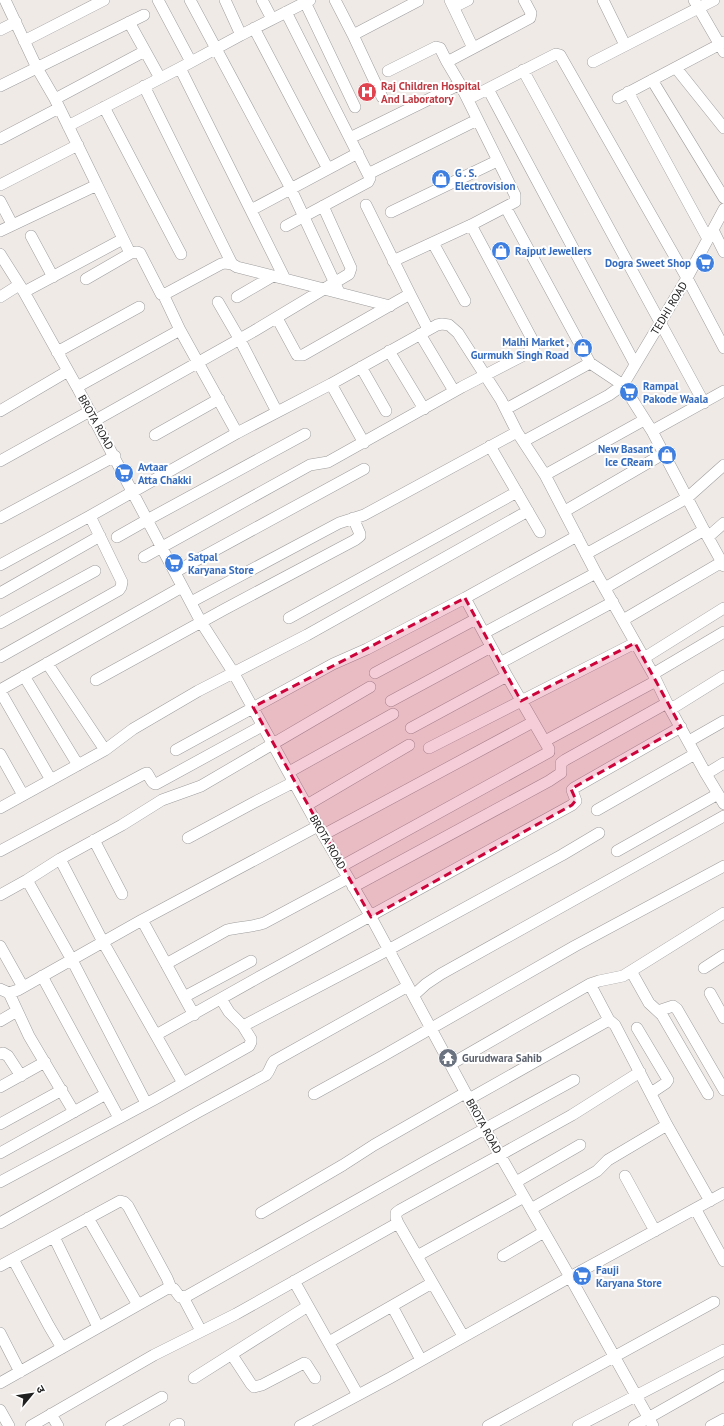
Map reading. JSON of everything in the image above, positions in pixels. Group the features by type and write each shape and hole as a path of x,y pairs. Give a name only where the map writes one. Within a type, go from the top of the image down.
{"street":[{"path":"5,0 37,68 78,145 131,253"},
{"path":"24,41 104,0"},
{"path":"158,0 191,62"},
{"path":"190,0 252,114 291,190 336,288"},
{"path":"225,0 241,35"},
{"path":"262,0 272,19"},
{"path":"335,0 382,97"},
{"path":"468,0 452,4 473,48"},
{"path":"447,62 530,18 531,13 524,0"},
{"path":"603,0 626,45"},
{"path":"593,62 626,45 696,4 714,0"},
{"path":"68,126 306,1 355,108"},
{"path":"353,35 418,1"},
{"path":"618,98 723,46 696,4"},
{"path":"286,12 370,178 368,182 286,226"},
{"path":"0,86 144,15"},
{"path":"0,30 16,22"},
{"path":"129,22 160,78"},
{"path":"254,28 328,170"},
{"path":"388,71 436,47 440,48 468,99 516,199 515,202 506,208 393,261"},
{"path":"0,139 145,51"},
{"path":"468,99 556,54 562,58 687,278 724,348"},
{"path":"180,68 285,279"},
{"path":"676,68 724,128"},
{"path":"523,70 704,403"},
{"path":"652,80 724,198"},
{"path":"350,138 460,84"},
{"path":"144,86 232,264"},
{"path":"488,89 635,364"},
{"path":"628,92 710,235 724,252"},
{"path":"104,107 181,254"},
{"path":"368,174 477,120"},
{"path":"0,185 78,145"},
{"path":"252,210 358,153"},
{"path":"391,212 498,161"},
{"path":"0,231 97,184"},
{"path":"0,201 12,224"},
{"path":"366,205 410,294 424,332 454,391"},
{"path":"323,206 351,268 349,274 336,288"},
{"path":"506,208 590,363 623,385 652,431 723,564 623,620"},
{"name":"TEDHI ROAD","path":"623,385 687,278 724,209"},
{"path":"144,557 310,465 328,462 364,443 454,391 528,353 534,347 534,343 471,225"},
{"path":"31,236 53,277"},
{"path":"0,297 53,277 123,239"},
{"path":"433,243 465,301"},
{"path":"86,279 131,253 140,253 160,293 163,294 180,330 237,433"},
{"name":"BROTA ROAD","path":"0,254 77,387 182,587 253,707 320,831 342,866 432,1028 467,1096 570,1277 650,1422"},
{"path":"163,294 225,263 324,289 336,288 390,306"},
{"path":"237,297 273,276"},
{"path":"0,461 199,362 240,340 324,289"},
{"path":"277,318 297,354 303,355 410,294"},
{"path":"218,302 240,340 277,412"},
{"path":"57,352 140,307"},
{"path":"0,565 237,433 331,384 437,325 449,325 458,333 486,375 506,409 517,432 545,475 596,573 655,678 706,774 724,804"},
{"path":"77,387 180,330"},
{"path":"389,351 424,409"},
{"path":"506,409 590,363"},
{"path":"361,367 386,411"},
{"path":"0,411 68,371"},
{"path":"331,384 364,443"},
{"path":"524,441 610,395 623,385"},
{"path":"652,431 724,392"},
{"path":"155,435 219,399"},
{"path":"545,475 644,420"},
{"path":"191,602 340,523 364,515 517,432"},
{"path":"117,537 305,434"},
{"path":"490,446 540,532"},
{"path":"565,512 664,454"},
{"path":"0,518 114,456"},
{"path":"586,554 687,498 724,465"},
{"path":"175,572 364,469"},
{"path":"289,618 517,492"},
{"path":"0,808 105,750 133,729 198,691 321,627 528,511"},
{"path":"0,657 121,587 122,582 90,516"},
{"path":"96,680 355,540 360,536 360,534 353,518"},
{"path":"605,588 724,523"},
{"path":"0,593 100,536"},
{"path":"176,750 334,664 367,649 465,598 577,536"},
{"path":"0,623 95,571"},
{"path":"484,633 596,573"},
{"path":"51,780 0,690 182,587"},
{"path":"342,866 548,752 549,749 507,676 465,598"},
{"path":"500,663 613,602"},
{"path":"644,658 724,608"},
{"path":"375,673 476,619"},
{"path":"544,741 655,678 724,632"},
{"path":"429,748 635,643"},
{"path":"392,701 492,647"},
{"path":"47,663 105,750"},
{"path":"24,676 78,765"},
{"path":"411,728 507,676"},
{"path":"166,964 227,930 264,923 351,883 549,781 561,773 562,763 565,760 724,676"},
{"path":"0,895 60,859 122,825 162,800 201,786 370,687"},
{"path":"188,838 253,803 393,714"},
{"path":"689,741 724,721"},
{"path":"74,1112 17,1011 4,991 23,987 142,920 533,722"},
{"path":"0,851 146,773 156,784 262,726"},
{"path":"156,1036 261,976 572,805 576,801 572,790 574,788 681,727"},
{"path":"307,805 409,745"},
{"path":"0,754 23,795"},
{"path":"597,810 695,754"},
{"path":"706,774 724,763"},
{"path":"617,851 718,794"},
{"path":"0,1223 191,1115 266,1075 274,1061 411,990 426,984 441,974 724,816"},
{"path":"243,1026 388,950 562,855 599,833"},
{"path":"94,840 122,894"},
{"path":"60,859 103,942 183,1083"},
{"path":"314,1094 575,946 724,866"},
{"path":"27,880 72,960 146,1103"},
{"path":"451,1064 590,984 623,976 724,913"},
{"path":"142,920 194,1015"},
{"path":"0,946 23,987"},
{"path":"704,968 724,955"},
{"path":"184,997 251,961"},
{"path":"631,971 649,1003 662,1015 708,1094"},
{"path":"42,976 119,1118"},
{"path":"590,984 609,1020 615,1025 667,1125 710,1201"},
{"path":"710,993 724,1018"},
{"path":"0,1182 249,1046 251,1039 243,1026 229,1012 221,999"},
{"path":"658,1011 673,1006 677,1009 724,1090"},
{"path":"0,1021 17,1011"},
{"path":"261,1213 374,1145 609,1020"},
{"path":"637,1028 668,1080 666,1084 651,1093"},
{"path":"0,1054 3,1053 8,1056 21,1076"},
{"path":"0,1087 45,1062"},
{"path":"463,1336 398,1223 396,1213 572,1115 640,1072"},
{"path":"183,1297 574,1080"},
{"path":"0,1124 62,1090"},
{"path":"0,1153 106,1094"},
{"path":"531,1209 597,1171 608,1160 667,1125"},
{"path":"516,1182 580,1145"},
{"path":"624,1176 655,1231"},
{"path":"300,1426 570,1277 696,1210 724,1193"},
{"path":"417,1256 524,1197"},
{"path":"0,1266 120,1201 124,1202 128,1206 140,1227 171,1288 183,1297 201,1331"},
{"path":"696,1210 724,1261"},
{"path":"88,1218 138,1305"},
{"path":"31,1426 129,1369 236,1314 398,1223"},
{"path":"503,1256 544,1232"},
{"path":"54,1237 98,1328"},
{"path":"13,1259 62,1348"},
{"path":"294,1282 358,1395"},
{"path":"328,1342 432,1283"},
{"path":"0,1383 164,1290 171,1288"},
{"path":"488,1426 714,1302"},
{"path":"194,1378 308,1306"},
{"path":"392,1306 421,1360"},
{"path":"0,1333 20,1372"},
{"path":"578,1426 724,1350"},
{"path":"232,1354 254,1387 262,1385 304,1363 315,1378"},
{"path":"634,1426 650,1422 724,1375"},
{"path":"111,1426 162,1397"},
{"path":"0,1410 9,1426"},
{"path":"51,1414 58,1426"},
{"path":"711,1426 724,1419"}],"highlighted area":[{"path":"465,598 521,701 635,643 681,727 571,789 576,800 572,805 371,917 253,707"}],"place":[{"name":"Raj Children Hospital And Laboratory","path":"367,92"},
{"name":"G . S. Electrovision","path":"441,179"},
{"name":"Rajput Jewellers","path":"501,251"},
{"name":"Dogra Sweet Shop","path":"705,263"},
{"name":"Malhi Market , Gurmukh Singh Road","path":"583,348"},
{"name":"Rampal Pakode Waala","path":"629,392"},
{"name":"New Basant Ice CReam","path":"667,455"},
{"name":"Avtaar Atta Chakki","path":"124,473"},
{"name":"Satpal Karyana Store","path":"174,563"},
{"name":"Gurudwara Sahib","path":"448,1058"},
{"name":"Fauji Karyana Store","path":"582,1276"}]}
